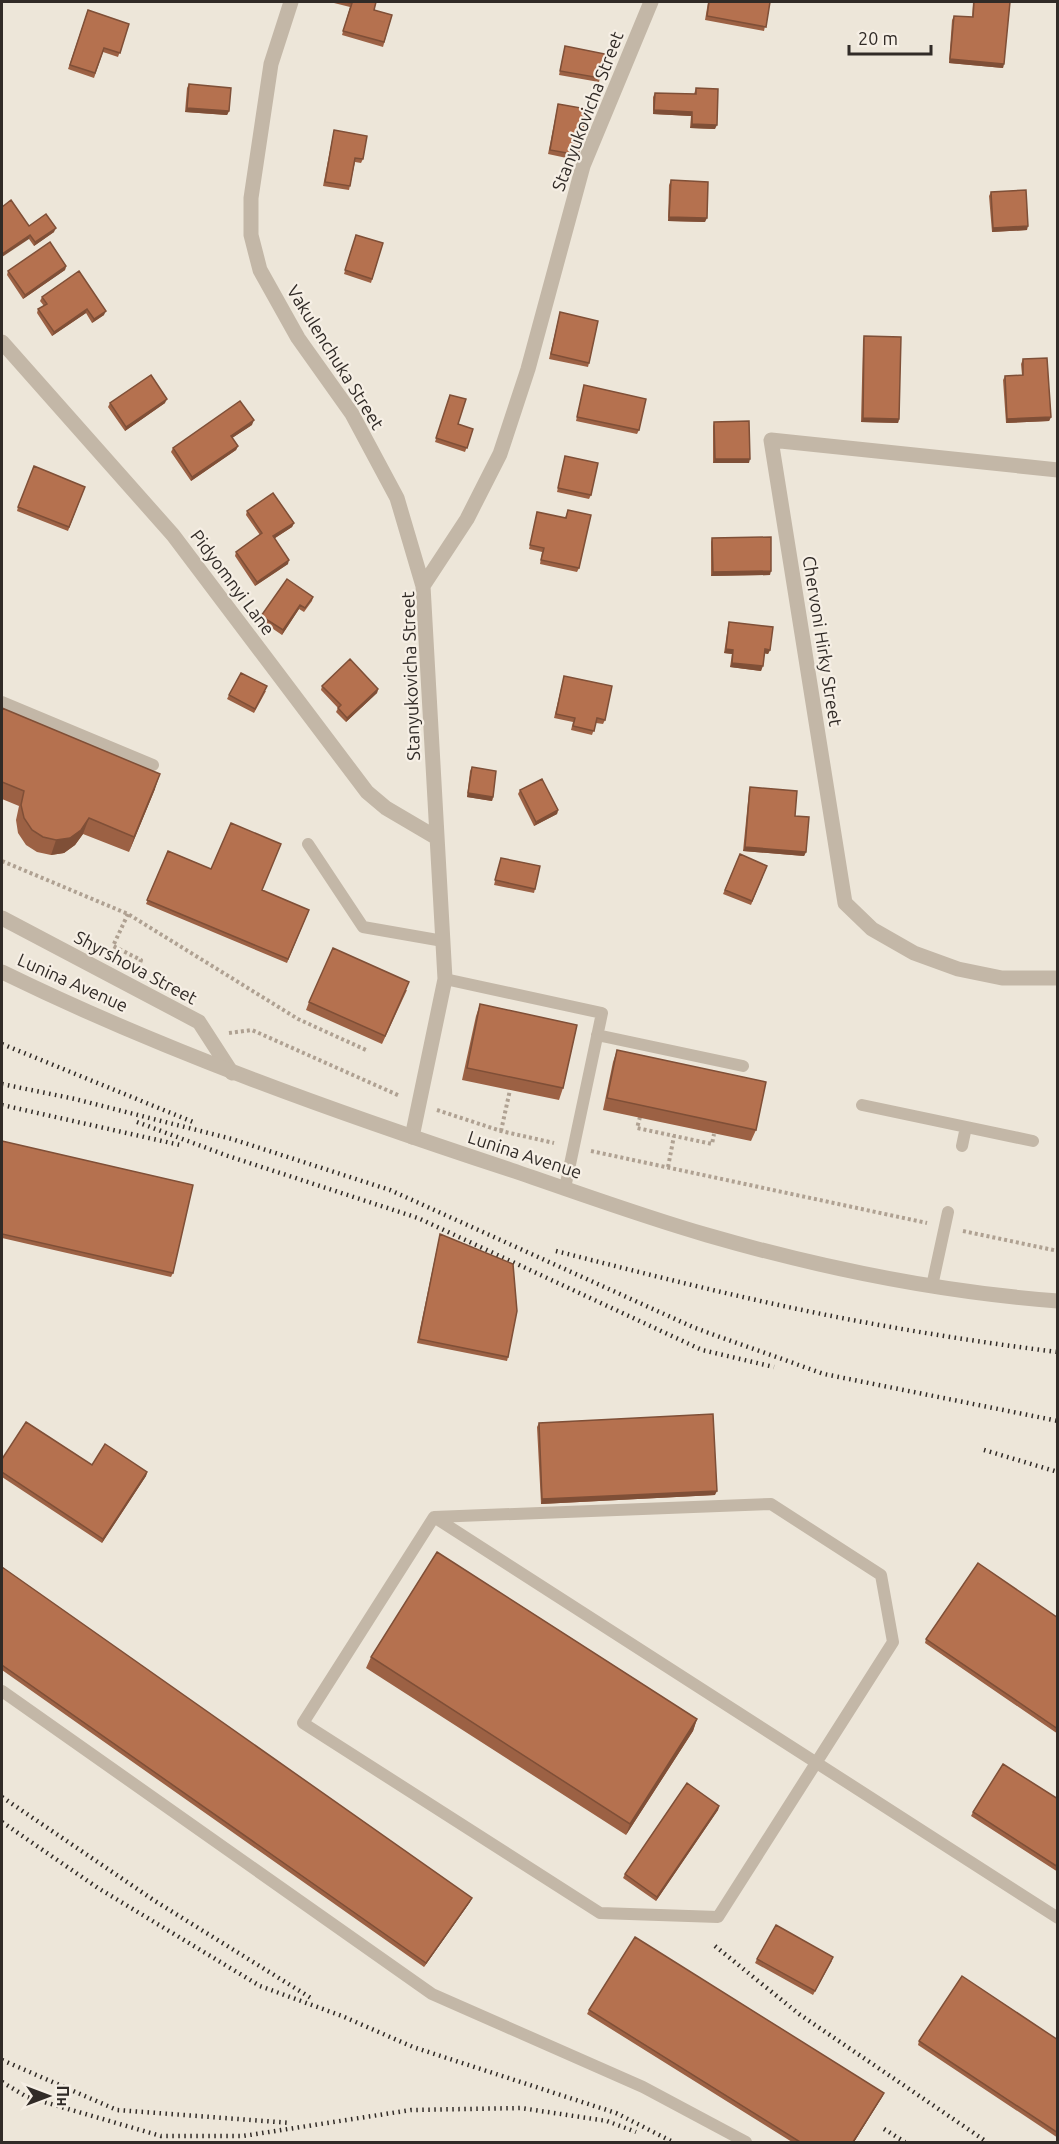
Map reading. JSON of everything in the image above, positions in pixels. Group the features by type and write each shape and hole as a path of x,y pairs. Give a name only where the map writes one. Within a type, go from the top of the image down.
{"street":[{"name":"Vakulenchuka Street","path":"291,2 272,64 251,198 251,235 260,270 281,309 298,338 352,414 397,498 423,586"},
{"name":"Stanyukovicha Street","path":"412,1137 445,979 423,586 467,519 500,454 528,369 583,166 651,2"},
{"name":"Pidyomnyi Lane","path":"2,342 173,535 367,792 386,808 437,838"},
{"name":"Chervoni Hirky Street","path":"1058,470 771,440 845,903 872,929 914,953 958,969 1002,978 1058,978"},
{"name":"Shyrshova Street","path":"2,918 199,1022 232,1073"},
{"name":"Lunina Avenue","path":"2,972 232,1073 412,1137 706,1235 857,1273 996,1296 1058,1301"}],"lane":[{"path":"2,702 153,765"},
{"path":"308,844 363,927 443,941"},
{"path":"445,979 602,1013 564,1188"},
{"path":"597,1035 743,1066"},
{"path":"862,1105 1032,1142"},
{"path":"962,1146 966,1127"},
{"path":"932,1286 948,1212"},
{"path":"771,1504 881,1575 893,1642 718,1917 600,1913 303,1723 434,1517 771,1504"},
{"path":"434,1517 1058,1918"},
{"path":"2,1691 432,1994 643,2087 746,2142"}],"path":[{"path":"2,861 128,914 298,1019 366,1050"},
{"path":"128,914 113,946 141,960"},
{"path":"252,1030 419,1104 501,1131 1058,1251"},
{"path":"501,1131 510,1090"},
{"path":"640,1117 637,1128 712,1144 714,1134"},
{"path":"668,1167 674,1136"}],"building":[{"path":"345,2 376,2 374,10 392,15 384,42 343,31 352,3"},
{"path":"709,2 770,2 766,27 707,16"},
{"path":"974,2 1010,2 1004,64 950,59 954,16 973,17"},
{"path":"88,10 129,24 120,53 104,48 95,73 70,65"},
{"path":"565,46 605,54 600,78 560,71"},
{"path":"189,84 231,88 229,111 187,108"},
{"path":"696,88 718,89 717,125 692,124 692,112 654,110 655,93 696,94"},
{"path":"558,104 587,109 578,155 550,150"},
{"path":"334,130 367,136 363,159 355,158 350,186 325,182"},
{"path":"671,180 708,182 707,218 669,217"},
{"path":"1026,190 1028,226 993,228 991,192"},
{"path":"11,200 29,226 46,214 56,228 35,242 30,235 2,254 2,207"},
{"path":"356,235 383,243 372,279 345,270"},
{"path":"50,242 66,266 25,295 8,271"},
{"path":"79,271 106,311 94,319 87,309 54,332 38,309 47,304 42,297"},
{"path":"560,312 598,321 589,363 551,354"},
{"path":"864,336 901,337 899,419 863,418"},
{"path":"1047,358 1051,417 1007,419 1005,376 1023,375 1023,359"},
{"path":"151,375 167,399 126,427 110,403"},
{"path":"584,385 646,399 639,430 577,417"},
{"path":"450,395 466,399 458,424 473,429 467,448 436,438"},
{"path":"240,401 254,420 231,436 238,446 192,477 173,448"},
{"path":"749,421 750,459 715,459 714,422"},
{"path":"565,456 598,463 591,495 558,488"},
{"path":"34,466 85,487 69,527 18,507"},
{"path":"273,493 294,523 273,536 289,560 257,582 236,552 262,533 247,511"},
{"path":"568,510 591,515 579,568 541,560 544,548 530,545 537,512 566,518"},
{"path":"771,537 771,571 713,572 712,538"},
{"path":"287,579 313,597 305,608 300,605 283,630 261,616"},
{"path":"729,622 773,627 770,650 765,649 763,666 732,663 733,650 726,649"},
{"path":"350,659 378,689 347,718 338,708 341,705 322,686"},
{"path":"241,673 267,686 255,709 229,695"},
{"path":"564,676 612,686 605,720 597,718 594,731 573,726 575,718 556,714"},
{"path":"2,708 160,774 134,837 89,818 81,830 70,838 56,840 43,837 32,830 24,818 21,805 24,791 2,782"},
{"path":"472,767 496,771 493,797 468,793"},
{"path":"542,779 558,810 536,822 520,790"},
{"path":"750,787 797,791 795,816 809,817 806,852 745,847"},
{"path":"231,823 281,844 262,890 309,910 288,959 147,900 168,851 211,869"},
{"path":"740,854 767,866 752,901 725,890"},
{"path":"501,858 540,866 535,889 495,880"},
{"path":"333,948 409,982 385,1036 309,1002"},
{"path":"480,1004 577,1025 563,1088 467,1068"},
{"path":"617,1050 766,1082 756,1130 607,1098"},
{"path":"2,1141 193,1185 173,1273 2,1234"},
{"path":"440,1234 513,1264 517,1311 508,1357 419,1339"},
{"path":"713,1414 717,1491 542,1499 539,1423"},
{"path":"26,1422 92,1465 105,1444 147,1472 103,1539 2,1472 2,1459"},
{"path":"437,1552 697,1719 630,1824 371,1657"},
{"path":"978,1563 1058,1618 1058,1729 926,1639"},
{"path":"2,1567 472,1898 426,1963 2,1665"},
{"path":"1003,1764 1058,1799 1058,1867 973,1812"},
{"path":"687,1783 719,1806 657,1897 625,1874"},
{"path":"776,1925 833,1957 815,1991 757,1959"},
{"path":"635,1937 884,2093 853,2142 800,2142 589,2010"},
{"path":"962,1976 1058,2040 1058,2133 919,2041"}],"railway":[{"path":"2,1044 193,1122"},
{"path":"2,1084 75,1099 232,1139 390,1190 695,1328 824,1374 1058,1421"},
{"path":"2,1105 180,1145"},
{"path":"137,1122 228,1156 418,1218 702,1350 774,1367"},
{"path":"556,1251 824,1315 936,1335 1058,1352"},
{"path":"984,1450 1058,1472"},
{"path":"2,1797 155,1901 311,1998"},
{"path":"2,1822 98,1888 260,1986 342,2016 413,2047 616,2113 673,2142"},
{"path":"715,1946 799,2014 987,2142"},
{"path":"2,2060 117,2110 291,2123"},
{"path":"2,2082 27,2097 161,2136 243,2136 411,2110 521,2108 607,2121 636,2132"},
{"path":"884,2129 905,2142"}]}
